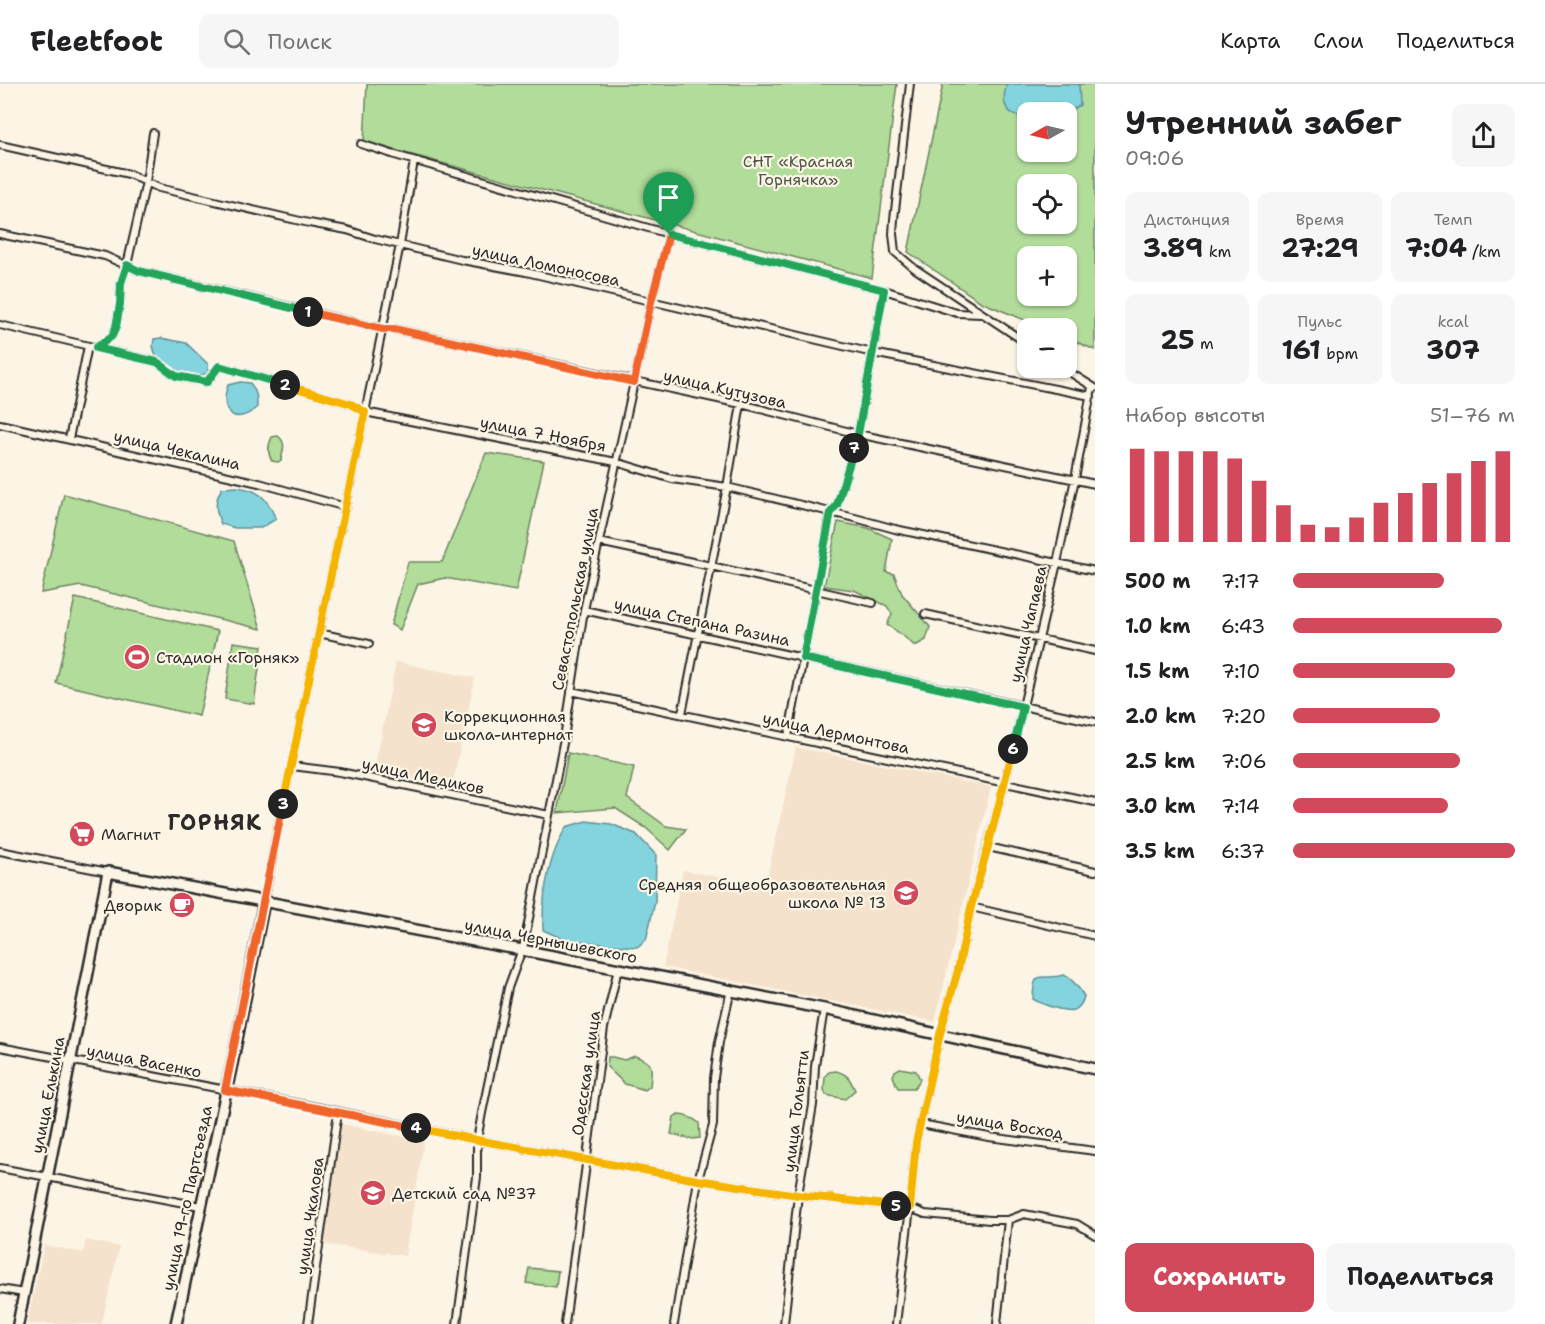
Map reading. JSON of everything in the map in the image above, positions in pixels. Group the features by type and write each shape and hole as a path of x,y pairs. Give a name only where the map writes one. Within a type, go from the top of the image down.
{"street":[{"path":"910,84 894,219 895,252 914,268 1017,337"},
{"path":"96,348 112,336 116,327 121,283 146,182 153,133"},
{"path":"361,144 669,234 884,290 957,313 981,314"},
{"name":"улица Ломоносова","path":"0,145 129,174 159,188 309,224 347,230 462,260 526,272 873,353 1091,396"},
{"name":"улица 19-го Партсъезда","path":"176,1324 383,329 414,161"},
{"name":"улица Кутузова","path":"0,234 105,256 139,271 383,329 394,329 741,404 858,434 1095,484"},
{"name":"Севастопольская улица","path":"457,1324 477,1177 477,1140 508,988 522,950 549,815 584,610 651,302 669,234"},
{"path":"788,737 831,512 837,505 858,434 884,290"},
{"name":"улица 7 Ноября","path":"0,325 157,362 176,376 207,382 219,366 351,404 365,412 616,462 672,479 727,487 895,529 1095,571"},
{"path":"69,439 88,346"},
{"path":"1077,377 1094,388"},
{"name":"улица Чапаева","path":"896,1324 916,1142 971,907 1023,707 1094,388"},
{"path":"682,714 741,404"},
{"name":"улица Чекалина","path":"0,424 260,483 346,507"},
{"path":"599,542 873,603"},
{"name":"улица Степана Разина","path":"584,610 1095,722"},
{"path":"925,614 1095,651"},
{"path":"319,633 369,644"},
{"name":"улица Лермонтова","path":"571,691 1095,802"},
{"name":"улица Медиков","path":"291,766 340,772 549,815"},
{"path":"988,847 1095,871"},
{"name":"улица Чернышевского","path":"0,851 731,990 1095,1069"},
{"name":"улица Елькина","path":"18,1324 108,872"},
{"path":"971,907 1095,936"},
{"name":"Одесская улица","path":"565,1324 604,1028 618,969"},
{"path":"674,1324 698,1180 713,1125 714,1078 719,1042 731,990"},
{"name":"улица Тольятти","path":"784,1324 798,1195 813,1105 815,1066 824,1009"},
{"name":"улица Васенко","path":"0,1047 477,1140 698,1180 910,1208 925,1214 990,1220 1008,1220 1024,1214 1077,1224 1095,1234"},
{"name":"улица Чкалова","path":"308,1324 338,1112"},
{"name":"улица Восход","path":"921,1124 989,1137 1095,1151"},
{"path":"0,1168 200,1206"},
{"path":"997,1324 1008,1220"},
{"path":"0,1288 24,1293"}],"shaded area":[{"name":"Коррекционная школа-интернат","path":"396,662 475,678 452,787 374,771"},
{"path":"796,747 991,787 935,1022 663,967 683,870 765,887"},
{"name":"Детский сад №37","path":"342,1124 424,1141 405,1256 323,1244"},
{"path":"86,1240 119,1247 102,1324 27,1324 44,1245 83,1253"}],"green space":[{"name":"СНТ «Красная Горнячка»","path":"367,84 897,84 872,278 364,142"},
{"path":"943,84 1095,84 1095,350 1077,342 1077,318 1020,318 981,302 908,252"},
{"path":"278,436 283,441 284,447 281,460 278,462 272,461 269,449 272,437"},
{"path":"486,453 544,461 516,591 445,578 418,584 400,630 391,625 408,562 442,562"},
{"path":"64,494 234,541 261,629 81,586 41,593"},
{"path":"838,522 868,528 892,539 886,572 894,574 902,594 930,627 926,640 915,646 887,625 892,614 887,606 854,590 824,586"},
{"name":"Стадион «Горняк»","path":"75,598 218,631 199,716 56,683"},
{"path":"233,642 262,646 254,704 225,699"},
{"path":"568,753 634,767 627,798 666,826 686,829 670,850 646,828 615,808 557,813"},
{"path":"635,1056 651,1066 650,1086 645,1090 625,1084 607,1067 608,1057 624,1060"},
{"path":"900,1068 916,1071 920,1079 914,1088 898,1088 893,1076"},
{"path":"836,1071 848,1078 855,1090 845,1099 826,1095 824,1090 825,1076 829,1072"},
{"path":"677,1115 689,1117 699,1123 700,1138 691,1139 671,1134 674,1117"},
{"path":"529,1268 558,1271 556,1287 526,1283"}],"water":[{"path":"1007,84 1079,84 1080,105 1077,107 1077,102 1017,102 1017,116 1006,108"},
{"path":"161,338 186,343 208,364 208,373 187,375 156,357 154,339"},
{"path":"240,382 250,383 256,394 257,407 242,416 236,416 227,409 225,394 228,385"},
{"path":"237,487 252,490 262,496 276,519 261,528 235,528 221,524 216,506 219,493 222,488"},
{"path":"586,821 611,824 636,834 656,855 655,902 646,940 637,947 563,939 543,930 545,890 555,851 566,827"},
{"path":"1064,975 1073,981 1084,996 1078,1008 1061,1009 1033,999 1037,979"}],"place":[{"name":"Стадион «Горняк»","path":"137,657"},
{"name":"Коррекционная школа-интернат","path":"424,725"},
{"name":"Магнит","path":"82,834"},
{"name":"Средняя общеобразовательная школа № 13","path":"906,893"},
{"name":"Дворик","path":"182,905"},
{"name":"Детский сад №37","path":"373,1193"}],"district":[{"name":"ГОРНЯК","path":"215,822"}],"route":[{"path":"669,234 884,290 858,434 837,505 831,512 803,658 1023,707 971,907 944,1026 940,1034 916,1142 910,1208 698,1180 477,1140 225,1090 365,412 351,404 219,366 207,382 176,376 157,362 96,348 112,336 116,327 121,283 127,265 139,271 383,329 394,329 634,382 651,302 669,234"}]}
